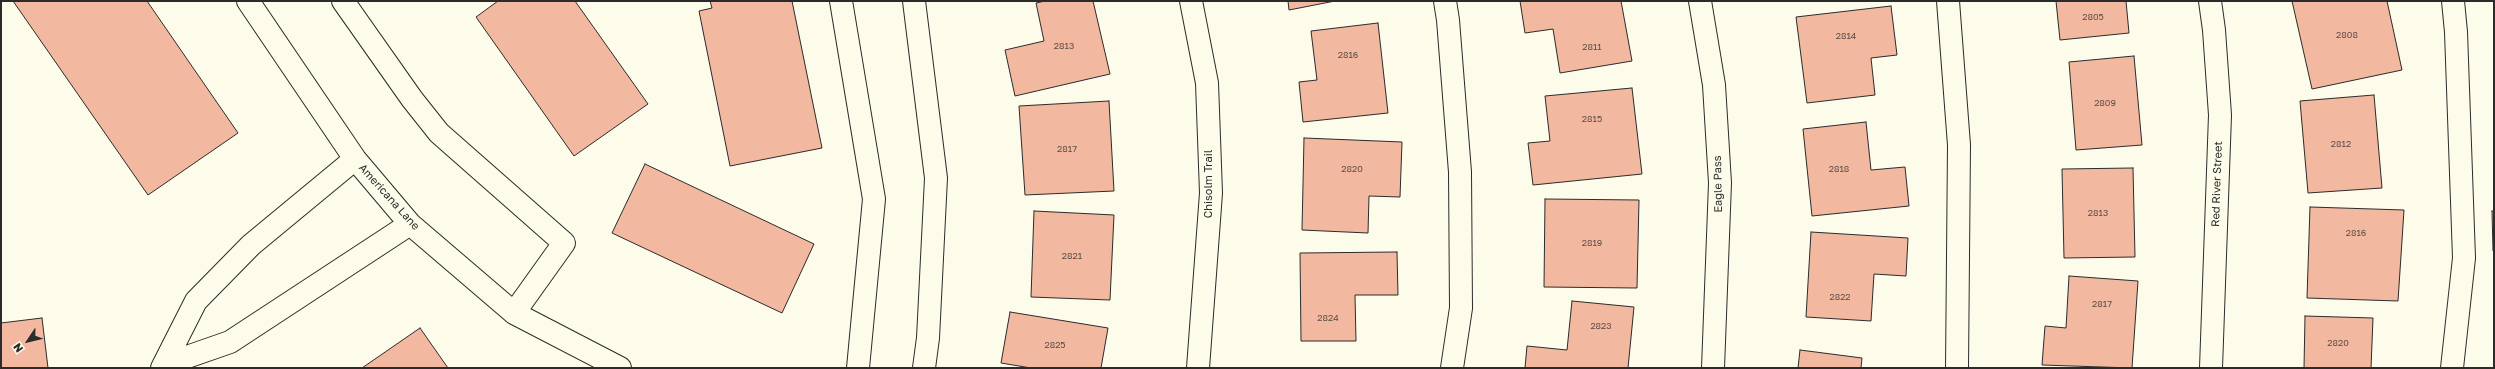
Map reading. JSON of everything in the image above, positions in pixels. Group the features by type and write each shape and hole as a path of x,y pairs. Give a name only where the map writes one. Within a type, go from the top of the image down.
{"street":[{"name":"Americana Lane","path":"248,1 355,159 410,224 514,313 620,368"},
{"path":"343,1 412,99 439,133 564,243 514,313"},
{"path":"841,1 874,199 858,368"},
{"path":"914,1 936,178 929,323 924,368"},
{"name":"Chisolm Trail","path":"1191,1 1207,83 1211,193 1198,368"},
{"path":"1444,1 1448,20 1460,172 1461,308 1452,368"},
{"name":"Eagle Pass","path":"1700,1 1714,85 1720,182 1713,368"},
{"path":"1948,1 1959,145 1957,368"},
{"name":"Red River Street","path":"2210,1 2214,30 2220,115 2211,368"},
{"path":"2452,368 2464,258 2456,32 2453,1"},
{"path":"163,367 196,300 251,245 355,159"},
{"path":"163,367 230,342 410,224"}],"building":[{"path":"13,1 147,1 238,133 148,195"},
{"path":"498,1 575,1 648,104 574,156 476,17"},
{"path":"710,1 792,1 822,148 730,166 699,11 712,8"},
{"path":"1045,1 1093,1 1110,74 1015,96 1005,50 1044,41 1036,3"},
{"path":"1288,1 1335,1 1289,10"},
{"path":"1520,1 1621,1 1632,61 1560,73 1553,29 1525,33"},
{"path":"2056,1 2126,1 2129,33 2060,40"},
{"path":"2292,1 2387,1 2402,70 2312,89"},
{"path":"1891,6 1897,55 1871,58 1875,95 1807,103 1796,17"},
{"path":"1378,23 1388,113 1303,122 1299,82 1317,80 1311,31"},
{"path":"2134,56 2142,145 2076,150 2069,62"},
{"path":"1632,88 1642,174 1533,185 1528,143 1550,141 1545,96"},
{"path":"2374,95 2382,188 2308,193 2300,101"},
{"path":"1109,101 1114,191 1025,195 1019,106"},
{"path":"1866,122 1871,170 1905,167 1909,206 1812,216 1803,129"},
{"path":"1304,138 1402,142 1400,197 1369,196 1368,233 1302,230"},
{"path":"645,164 814,244 782,313 612,233"},
{"path":"2133,168 2135,257 2064,258 2062,169"},
{"path":"1545,199 1639,200 1637,288 1544,287"},
{"path":"2310,207 2404,210 2398,301 2307,298"},
{"path":"1034,211 1114,215 1110,300 1031,297"},
{"path":"2492,211 2494,211 2494,251 2493,251"},
{"path":"1811,232 1908,238 1906,276 1874,274 1871,321 1806,317"},
{"path":"1397,252 1398,295 1355,295 1356,341 1301,341 1300,253"},
{"path":"2069,276 2138,281 2132,368 2042,365 2045,326 2066,328"},
{"path":"1572,301 1634,307 1628,368 1525,368 1527,346 1567,350"},
{"path":"1010,312 1108,328 1101,368 1031,368 1001,363"},
{"path":"2305,316 2373,318 2371,368 2304,368"},
{"path":"42,318 48,368 1,368 1,323"},
{"path":"420,328 448,368 362,368"},
{"path":"1800,350 1862,358 1861,368 1798,368"}]}
